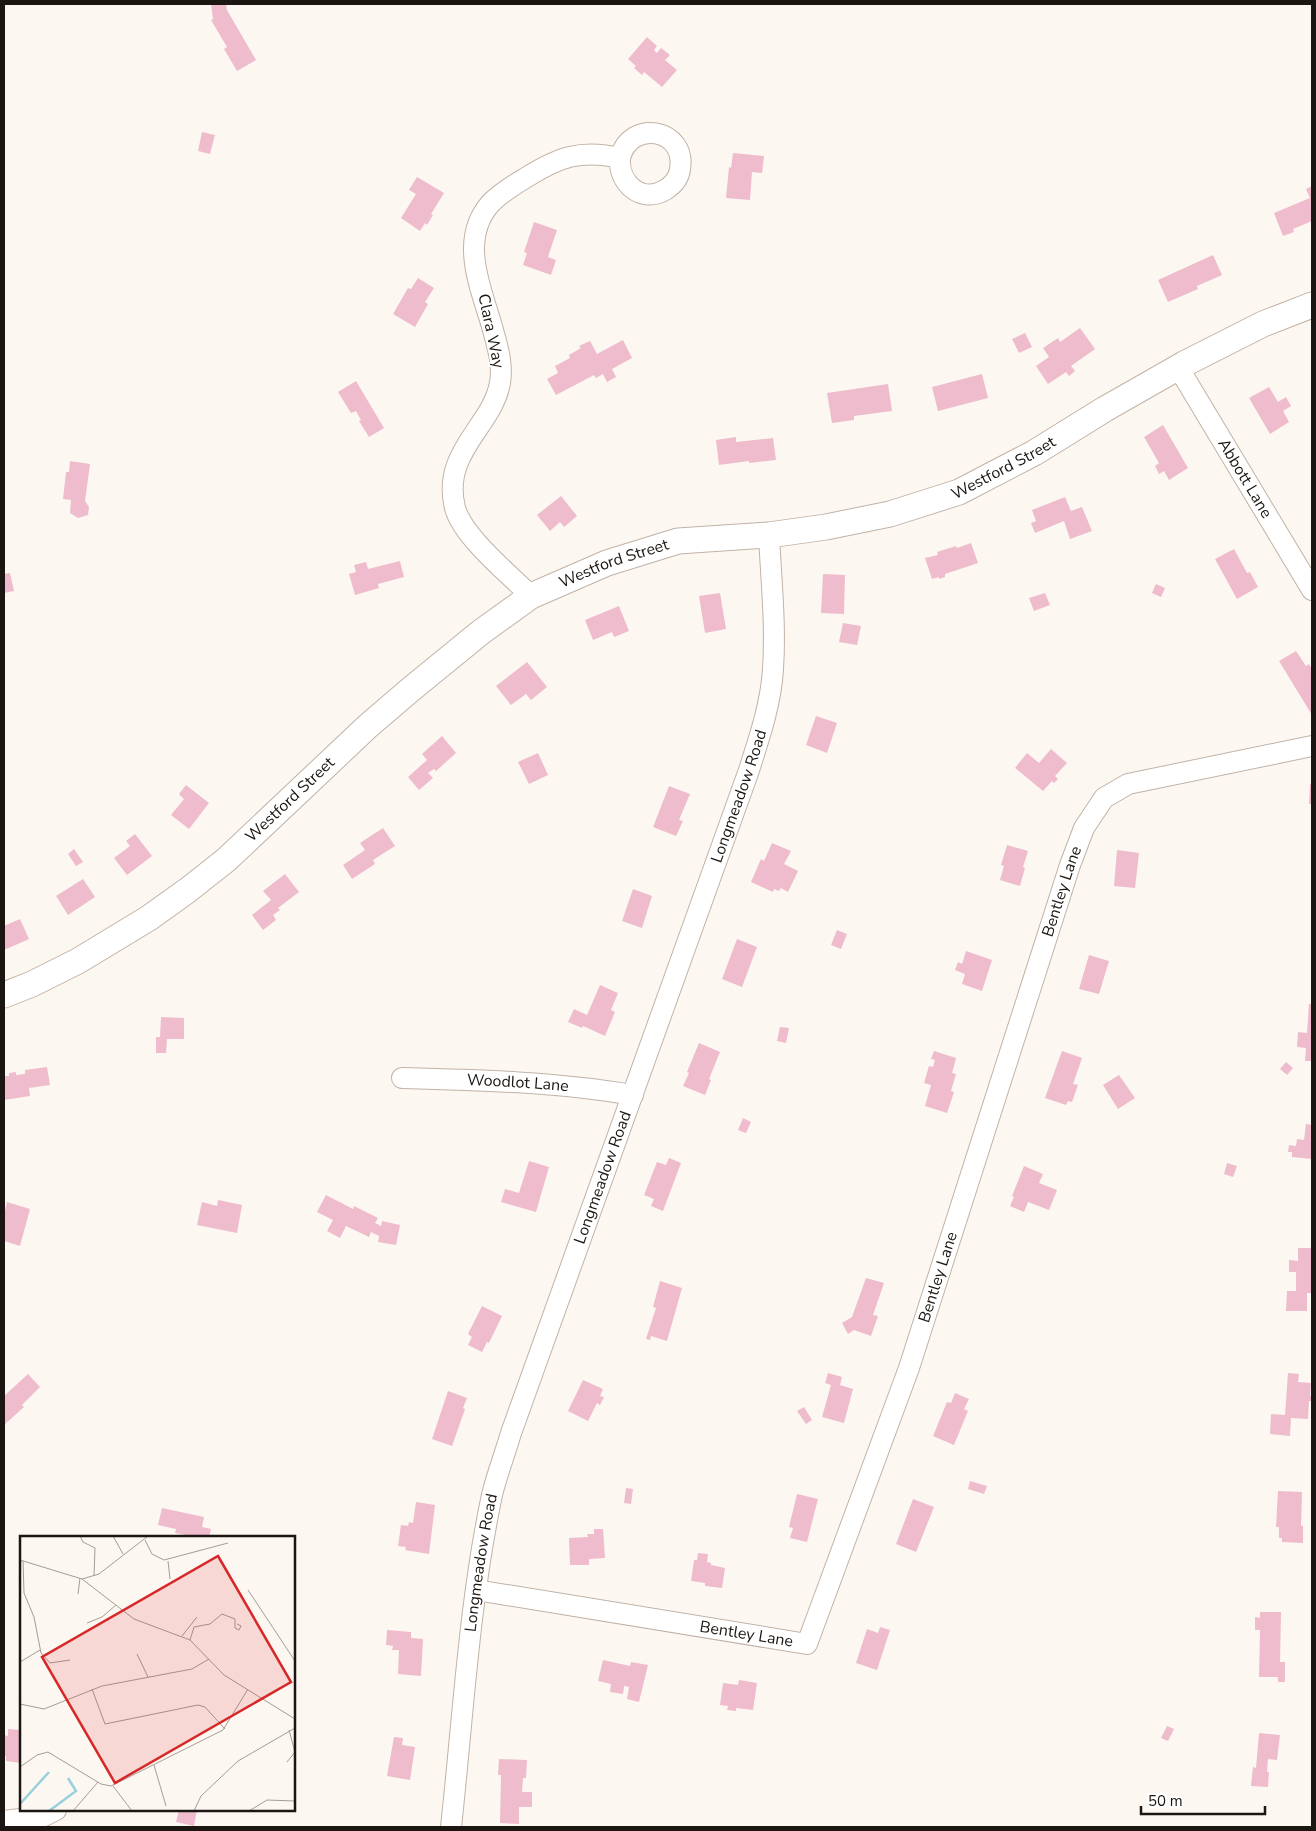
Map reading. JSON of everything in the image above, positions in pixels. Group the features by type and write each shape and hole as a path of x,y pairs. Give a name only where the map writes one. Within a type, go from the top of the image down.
{"main road":[{"name":"Westford Street","path":"4,995 32,984 78,961 149,918 188,890 226,860 368,726 481,632 531,596 607,564 678,541 769,535 826,527 890,514 959,492 1034,453 1178,367 1263,324 1312,305"}],"street":[{"name":"Clara Way","path":"531,596 470,536 460,521 455,506 455,474 460,458 493,402 500,384 501,372 498,346 476,265 475,233 483,214 498,197 545,166 582,154 604,154 620,158"},
{"name":"Abbott Lane","path":"1178,367 1312,590"},
{"name":"Longmeadow Road","path":"451,1827 476,1590 482,1546 493,1493 511,1433 748,773 766,716 773,670 769,535"},
{"name":"Bentley Lane","path":"476,1590 807,1644 909,1368 1070,865 1084,828 1104,798 1128,784 1312,746"},
{"name":"Woodlot Lane","path":"402,1078 511,1082 602,1090 632,1095"},
{"path":"4,1821 44,1816 54,1811"}],"building":[{"path":"211,4 226,4 227,10 256,60 237,71 224,49 227,47 211,20 213,19"},
{"path":"647,37 657,46 654,50 657,53 661,48 670,55 665,60 677,70 662,87 644,72 642,75 628,59"},
{"path":"202,132 215,135 210,154 198,151"},
{"path":"733,153 764,156 762,173 752,172 750,200 726,198 729,167 731,168"},
{"path":"417,177 444,193 431,214 433,215 427,225 425,223 420,231 401,218 416,194 409,190"},
{"path":"1312,186 1312,221 1293,229 1294,232 1283,236 1274,213 1310,198 1306,189"},
{"path":"534,222 557,230 548,257 556,260 551,275 523,265 527,253 524,252"},
{"path":"1213,255 1222,275 1197,286 1198,289 1168,302 1158,280"},
{"path":"418,278 434,288 425,302 428,304 415,327 393,314 408,288 411,289"},
{"path":"1080,328 1095,349 1071,366 1075,371 1069,376 1066,372 1048,384 1036,366 1049,357 1043,348 1058,338 1060,342"},
{"path":"1025,333 1032,347 1019,353 1012,339"},
{"path":"623,340 632,358 612,369 616,377 607,382 603,374 596,378 594,375 556,395 547,379 558,373 555,366 570,358 569,355 581,348 579,346 590,341 597,354"},
{"path":"982,374 988,398 938,411 932,387"},
{"path":"356,381 384,428 369,437 359,421 361,420 356,411 351,413 338,392"},
{"path":"888,384 892,411 854,416 854,420 832,423 827,393"},
{"path":"1269,387 1278,402 1286,397 1291,406 1283,411 1289,422 1270,434 1249,398"},
{"path":"1163,425 1188,468 1169,480 1164,471 1159,474 1155,466 1159,463 1144,437"},
{"path":"736,437 736,442 773,438 776,460 719,465 716,440"},
{"path":"70,461 90,464 85,501 89,507 88,515 78,518 70,513 71,500 63,499 66,472 69,472"},
{"path":"561,496 577,516 564,527 560,522 550,531 537,515"},
{"path":"1065,497 1071,511 1082,507 1092,531 1070,539 1064,521 1035,533 1031,523 1036,521 1032,510"},
{"path":"971,543 978,563 945,574 945,577 932,579 925,558 938,555 937,552"},
{"path":"1234,549 1247,573 1250,572 1258,587 1237,599 1215,559"},
{"path":"400,561 404,577 378,584 379,588 355,595 349,574 356,572 354,565 366,562 368,569"},
{"path":"10,573 14,591 4,593 4,574"},
{"path":"823,574 845,575 844,614 821,613"},
{"path":"1156,584 1165,588 1161,597 1152,593"},
{"path":"720,593 726,629 705,633 699,596"},
{"path":"1045,593 1050,605 1034,611 1029,598"},
{"path":"619,606 629,631 614,637 612,632 593,640 585,620"},
{"path":"843,623 861,626 857,645 839,642"},
{"path":"1296,651 1306,666 1309,664 1312,669 1312,715 1279,661"},
{"path":"527,662 547,687 531,700 526,694 511,705 496,686"},
{"path":"816,716 837,723 827,753 806,745"},
{"path":"442,736 456,753 436,771 434,769 428,773 433,778 419,790 408,777 427,760 422,754"},
{"path":"1051,749 1067,763 1055,776 1058,779 1054,783 1052,781 1043,791 1015,768 1027,753 1039,763"},
{"path":"538,753 548,775 529,784 518,762"},
{"path":"1310,784 1312,784 1312,804 1309,804"},
{"path":"186,785 209,803 189,829 171,815 184,799 179,794"},
{"path":"669,786 690,794 679,820 683,821 676,836 653,827"},
{"path":"383,828 395,846 373,860 375,864 352,879 343,865 365,850 360,843"},
{"path":"135,834 152,856 127,875 114,858 130,846 126,841"},
{"path":"772,843 791,851 784,864 798,871 788,892 781,888 779,891 774,889 773,892 751,882 761,859 764,861"},
{"path":"1007,845 1028,851 1020,886 1000,880 1004,866 1001,865"},
{"path":"74,849 83,862 76,866 68,854"},
{"path":"1117,850 1139,853 1135,888 1114,886"},
{"path":"285,874 299,892 278,908 280,910 273,915 276,920 263,930 252,915 271,900 263,891"},
{"path":"83,879 95,897 68,915 56,896"},
{"path":"633,889 652,896 642,928 622,921"},
{"path":"20,919 29,939 4,950 4,926"},
{"path":"837,930 847,934 841,949 831,945"},
{"path":"737,939 757,947 742,987 722,979"},
{"path":"966,951 992,960 982,991 962,984 965,974 955,970 958,962 962,964"},
{"path":"1089,955 1109,961 1099,994 1079,989"},
{"path":"600,985 618,993 611,1010 615,1012 605,1036 583,1026 582,1028 568,1022 574,1009 587,1015"},
{"path":"1309,1004 1312,1004 1312,1061 1305,1061 1306,1048 1297,1047 1298,1032 1307,1033"},
{"path":"161,1017 184,1018 184,1039 167,1039 166,1053 156,1053 156,1037 160,1037"},
{"path":"780,1027 789,1028 786,1043 777,1041"},
{"path":"699,1043 720,1052 705,1095 683,1086"},
{"path":"934,1051 956,1058 952,1073 956,1074 951,1091 954,1092 947,1113 925,1106 931,1085 924,1083 929,1066 933,1067 935,1060 931,1059"},
{"path":"1062,1051 1082,1058 1073,1084 1078,1085 1072,1102 1068,1101 1066,1105 1045,1098"},
{"path":"1286,1062 1293,1068 1287,1075 1280,1069"},
{"path":"47,1067 50,1085 29,1088 30,1096 4,1100 4,1076 9,1076 9,1073 16,1072 16,1075 25,1074 25,1070"},
{"path":"1119,1075 1135,1098 1118,1109 1103,1085"},
{"path":"743,1118 751,1122 746,1133 738,1130"},
{"path":"1306,1124 1312,1125 1312,1159 1292,1157 1292,1152 1288,1152 1289,1145 1296,1146 1297,1139 1304,1140"},
{"path":"669,1158 681,1163 663,1211 651,1206 654,1199 644,1195 657,1162 666,1165"},
{"path":"529,1161 549,1167 536,1212 501,1202 505,1189 519,1193"},
{"path":"1227,1163 1237,1166 1233,1177 1224,1174"},
{"path":"1024,1166 1043,1174 1039,1183 1057,1190 1049,1210 1028,1202 1024,1212 1010,1206"},
{"path":"326,1195 353,1209 354,1206 378,1218 375,1223 381,1226 382,1221 400,1225 396,1245 378,1242 379,1236 371,1232 369,1237 346,1226 340,1238 327,1231 333,1220 317,1212"},
{"path":"218,1200 242,1205 237,1233 197,1225 202,1202 217,1206"},
{"path":"7,1202 30,1209 20,1246 4,1241 4,1215"},
{"path":"1298,1248 1312,1248 1312,1293 1307,1293 1307,1311 1286,1311 1287,1291 1296,1291 1296,1272 1289,1272 1289,1260 1298,1261"},
{"path":"866,1278 884,1283 873,1315 878,1316 871,1336 854,1330 848,1334 842,1323 852,1317"},
{"path":"660,1281 682,1288 667,1341 651,1336 650,1340 646,1339 656,1308 653,1307"},
{"path":"482,1306 502,1316 489,1343 487,1342 482,1352 468,1345 472,1337 468,1334"},
{"path":"828,1373 842,1377 840,1385 853,1389 844,1423 822,1417 831,1385 825,1383"},
{"path":"1288,1373 1299,1374 1298,1382 1311,1383 1310,1396 1312,1396 1312,1401 1309,1401 1308,1419 1291,1418 1290,1436 1270,1434 1271,1414 1285,1415"},
{"path":"28,1374 40,1387 22,1405 24,1407 4,1425 4,1396"},
{"path":"583,1380 603,1389 600,1396 604,1397 600,1405 597,1403 588,1421 568,1411"},
{"path":"448,1391 467,1398 452,1446 432,1439"},
{"path":"955,1393 969,1399 964,1409 968,1411 954,1445 933,1436 947,1402 951,1403"},
{"path":"804,1407 812,1420 806,1424 797,1411"},
{"path":"970,1481 987,1486 984,1494 968,1489"},
{"path":"626,1488 633,1489 631,1504 624,1503"},
{"path":"1278,1491 1302,1492 1301,1526 1303,1526 1303,1543 1282,1542 1282,1538 1279,1538 1279,1527 1276,1527"},
{"path":"797,1494 818,1499 807,1542 790,1538 793,1528 789,1527"},
{"path":"913,1499 934,1507 916,1552 896,1544"},
{"path":"416,1502 435,1505 429,1554 405,1550 406,1547 398,1546 401,1525 408,1526 409,1522 413,1523"},
{"path":"162,1508 204,1517 202,1527 211,1529 209,1536 192,1536 175,1533 176,1529 158,1525"},
{"path":"594,1529 603,1529 605,1558 589,1559 589,1565 570,1565 569,1538 588,1537 587,1534 594,1534"},
{"path":"698,1553 708,1554 707,1562 711,1563 711,1565 725,1568 722,1588 705,1586 705,1583 691,1581 694,1560 697,1560"},
{"path":"1260,1612 1281,1612 1280,1662 1285,1662 1285,1682 1278,1682 1278,1677 1259,1677 1260,1630 1255,1630 1255,1617 1260,1618"},
{"path":"880,1627 890,1630 877,1670 856,1663 867,1629 878,1633"},
{"path":"387,1630 411,1632 411,1638 423,1639 421,1676 398,1674 399,1650 392,1650 393,1646 386,1645"},
{"path":"603,1660 630,1666 631,1662 648,1665 639,1702 627,1699 629,1687 624,1686 623,1694 610,1692 611,1684 598,1681"},
{"path":"739,1680 757,1683 753,1710 736,1708 736,1711 727,1710 728,1706 720,1705 723,1683 738,1685"},
{"path":"1167,1726 1174,1729 1168,1741 1161,1738"},
{"path":"8,1729 20,1730 20,1763 6,1761 6,1756 4,1756 4,1735 8,1736"},
{"path":"1259,1733 1280,1735 1277,1760 1268,1759 1268,1787 1251,1786 1253,1767 1256,1768"},
{"path":"394,1737 403,1738 402,1745 415,1747 410,1780 387,1776"},
{"path":"499,1759 527,1760 526,1778 523,1778 522,1792 532,1792 532,1807 519,1807 519,1824 500,1823 501,1775 498,1775"},
{"path":"179,1811 197,1811 194,1826 176,1822"}]}
